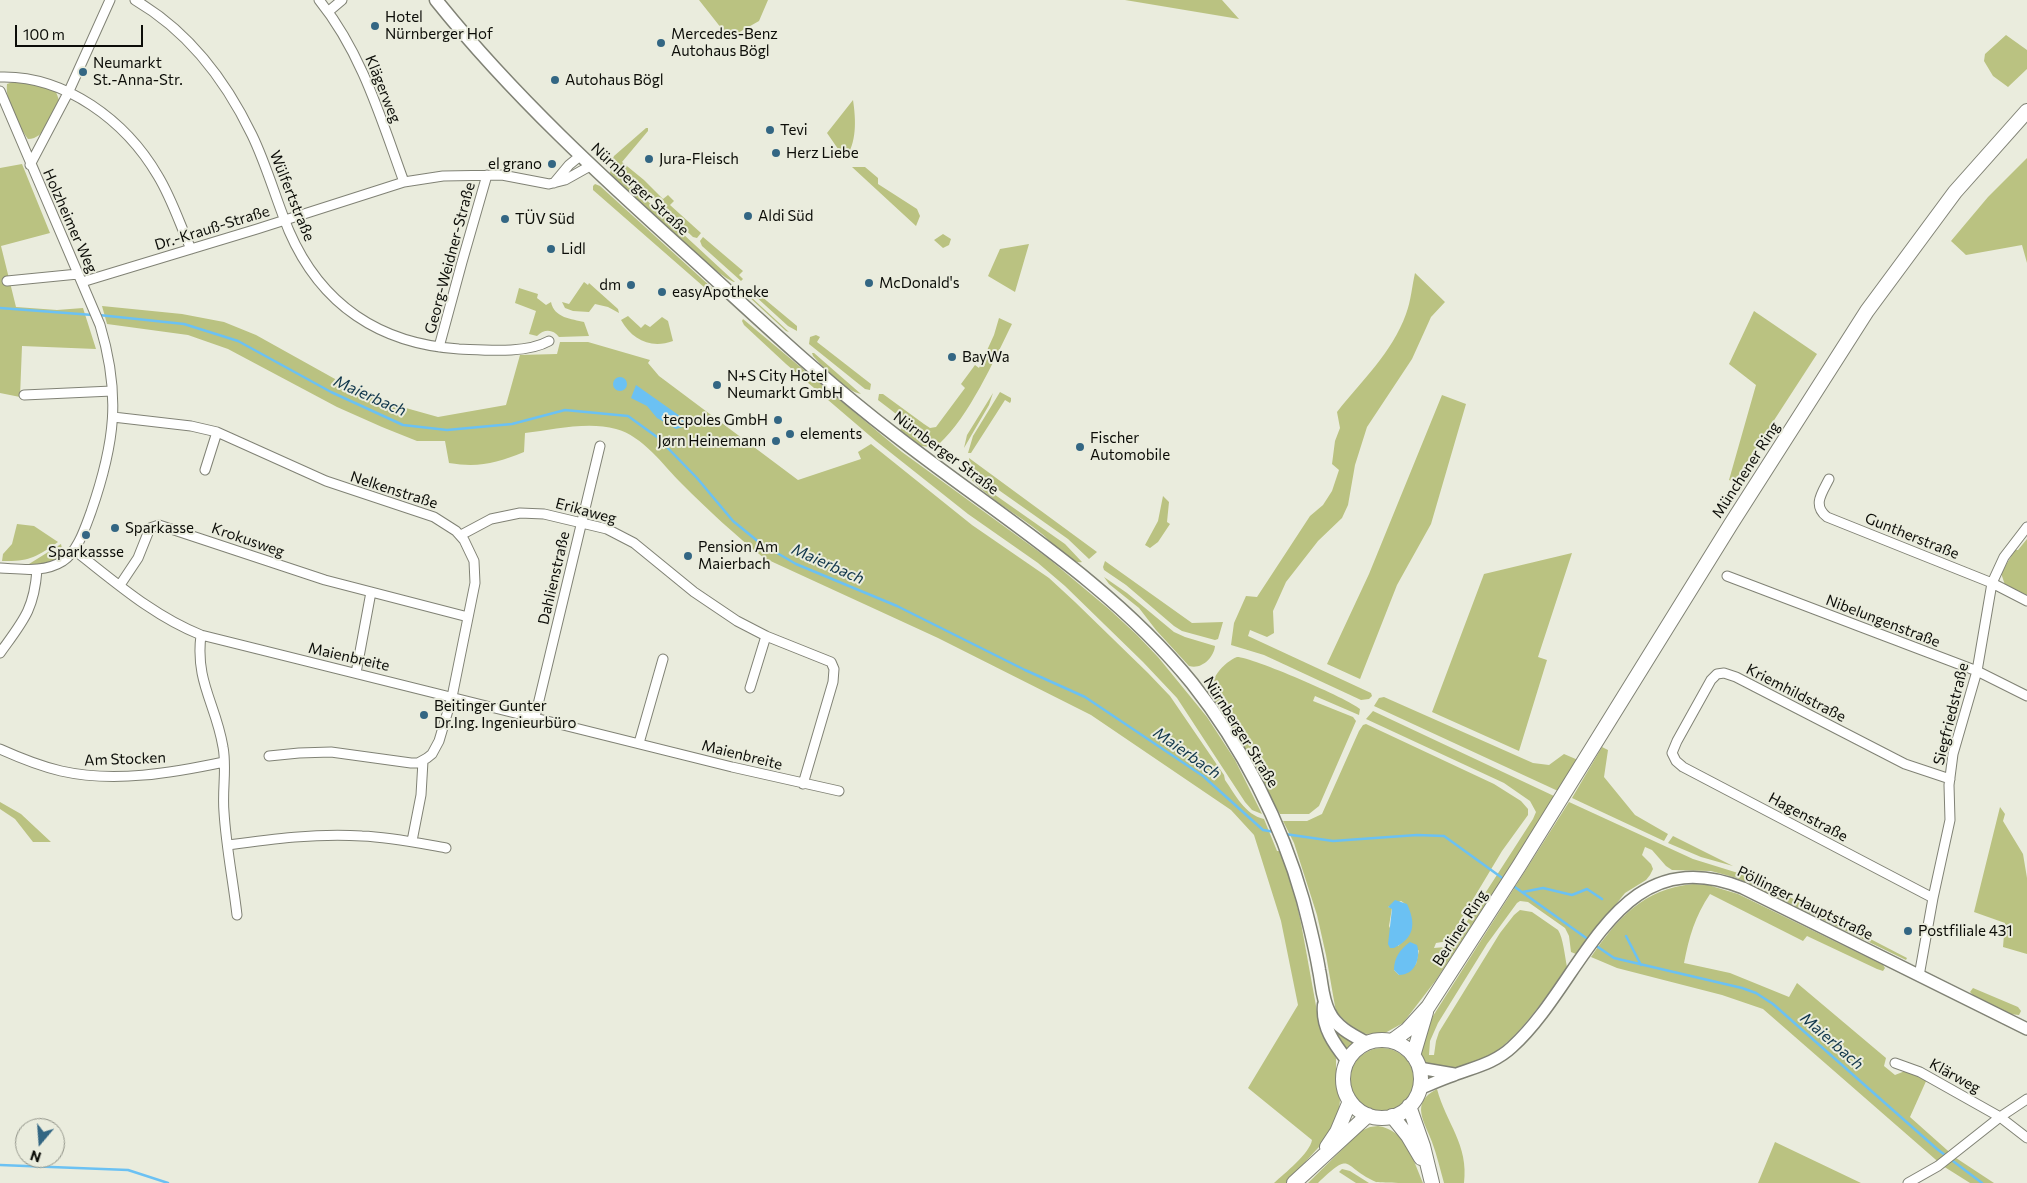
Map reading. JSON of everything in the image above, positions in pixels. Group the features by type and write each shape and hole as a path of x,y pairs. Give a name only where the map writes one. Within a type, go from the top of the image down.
{"main road":[{"name":"Nürnberger Straße","path":"436,0 494,67 590,166 841,391 931,463 1100,589 1139,625 1170,658 1204,700 1242,758 1271,812 1286,848 1308,919 1324,1000 1331,1016 1341,1027 1367,1043"},
{"name":"Münchener Ring","path":"1519,866 1731,524 1867,310 1955,192 2027,111"},
{"name":"Berliner Ring","path":"1392,1041 1407,1030 1428,1007 1519,866"},
{"name":"Nürnberger Straße","path":"1324,1000 1323,1016 1327,1028 1335,1045 1347,1060"},
{"name":"Berliner Ring","path":"1419,1089 1420,1079 1416,1062 1428,1007"},
{"path":"1416,1062 1402,1046 1392,1041 1379,1040 1367,1043 1357,1049 1347,1060 1343,1078 1344,1090 1350,1101 1358,1109 1368,1115 1380,1117 1392,1116 1409,1106 1419,1089"},
{"path":"1319,1159 1334,1136 1350,1101"},
{"path":"1409,1106 1423,1146 1430,1177"},
{"path":"1294,1183 1368,1115"},
{"path":"1392,1116 1408,1136 1430,1177"}],"street":[{"path":"30,165 69,91 110,0"},
{"name":"Wülfertstraße","path":"135,0 150,9 184,38 212,69 226,88 253,137 295,244 312,272 349,311 368,324 388,334 415,343 439,347 494,350 530,348 548,341"},
{"name":"Klägerweg","path":"319,0 328,11 361,66 404,182"},
{"path":"328,11 342,0"},
{"path":"0,77 26,78 69,91 93,107 121,130 147,160 164,186 191,249"},
{"name":"Holzheimer Weg","path":"0,91 30,165 93,307 100,325 110,364 113,417 106,467 87,523 74,550"},
{"path":"554,183 569,165 580,156"},
{"name":"Dr.-Krauß-Straße","path":"82,282 404,182 443,176 487,175 512,177 539,184 554,183 570,178 590,166"},
{"name":"Georg-Weidner-Straße","path":"439,347 487,175"},
{"path":"7,281 78,274"},
{"path":"24,395 112,391"},
{"name":"Nelkenstraße","path":"113,417 191,426 217,432 289,466 340,486 434,517 461,535 470,551 475,568 475,583 452,697"},
{"path":"205,470 217,432"},
{"name":"Dahlienstraße","path":"535,717 600,446"},
{"name":"Guntherstraße","path":"1829,479 1818,502 1819,508 1827,517 1992,583 2027,600"},
{"name":"Erikaweg","path":"461,535 491,519 512,514 544,514 607,530 624,537 723,613 766,636 831,662 834,666 833,682 803,784"},
{"name":"Krokusweg","path":"120,585 138,558 150,528 159,525 288,569 468,617"},
{"name":"Siegfriedstraße","path":"1919,976 1950,820 1950,779 1956,738 1977,671 1992,583 2004,557 2027,527"},
{"path":"0,568 37,570 65,560 74,550"},
{"name":"Maienbreite","path":"74,550 164,617 201,635 839,792"},
{"path":"0,653 31,608 35,594 37,570"},
{"name":"Nibelungenstraße","path":"1727,576 1977,671 2027,696"},
{"path":"356,672 372,592"},
{"path":"201,635 199,664 219,728 224,762 223,809 237,914"},
{"path":"750,688 766,636"},
{"path":"639,743 663,659"},
{"name":"Kriemhildstraße","path":"1673,758 1674,749 1682,732 1711,680 1720,673 1736,677 1769,693 1906,764 1950,779"},
{"path":"269,756 305,752 331,752 411,763 423,761 436,748 452,697"},
{"name":"Am Stocken","path":"0,749 47,767 88,775 144,774 224,762"},
{"name":"Hagenstraße","path":"1673,758 1683,767 1933,898"},
{"path":"412,842 421,796 423,761"},
{"path":"228,846 313,836 361,836 446,848"},
{"name":"Pöllinger Hauptstraße","path":"1419,1089 1455,1074 1484,1065 1506,1053 1541,1014 1618,911 1641,892 1674,878 1710,877 1751,891 2027,1029"},
{"name":"Pöllinger Hauptstraße","path":"1416,1062 1455,1074"},
{"name":"Klärweg","path":"1895,1063 1920,1072 2000,1117 2027,1138"},
{"path":"1908,1183 1942,1162 2000,1117 2027,1099"}],"green space":[{"path":"699,0 768,0 759,21 729,38"},
{"path":"1125,0 1222,0 1239,19"},
{"path":"2006,35 2027,50 2027,69 2008,87 1993,76 1984,61 1985,54"},
{"path":"16,81 47,88 56,92 59,100 48,125 34,138 28,139 10,106 7,84"},
{"path":"853,100 855,115 854,139 845,159 827,133"},
{"path":"648,128 648,131 622,162 663,199 668,195 674,201 670,205 701,233 697,238 693,237 612,161 614,156"},
{"path":"2027,158 2027,263 2022,245 1966,255 1951,241 1988,197"},
{"path":"22,164 50,233 1,246 16,307 57,310 83,308 96,349 22,346 20,397 0,393 0,168"},
{"path":"852,167 865,167 878,178 878,184 917,209 920,216 916,226"},
{"path":"611,170 615,171 735,282 713,268 676,236 614,178 610,173"},
{"path":"595,184 600,186 711,287 713,290 712,294 593,190"},
{"path":"943,234 951,239 949,245 943,248 934,240"},
{"path":"703,237 743,271 739,275 743,279 741,281 702,246 700,241"},
{"path":"1029,244 1015,292 988,276 1000,249"},
{"path":"1415,273 1445,302 1431,317 1412,359 1367,427 1355,465 1348,505 1342,518 1318,541 1286,582 1273,611 1274,633 1267,637 1250,630 1248,636 1371,693 1372,696 1369,699 1361,700 1264,655 1231,645 1234,623 1246,596 1257,597 1310,516 1323,505 1332,491 1339,470 1332,464 1335,441 1340,428 1337,412 1376,366 1393,341 1408,309"},
{"path":"584,282 588,285 589,283 618,309 619,313 608,307 595,304 589,312 573,311 565,308 562,302 569,304"},
{"path":"519,288 538,294 537,298 546,305 551,302 560,315 584,322 589,336 559,337 554,332 548,331 537,336 529,334 536,311 515,303"},
{"path":"755,291 797,326 797,331 788,326 754,295"},
{"path":"748,296 751,297 789,332 786,331"},
{"path":"102,306 182,314 224,322 256,335 344,384 388,403 438,417 506,405 520,355 557,354 560,342 588,342 650,360 648,363 659,376 798,480 861,459 858,452 871,444 972,525 1049,578 1075,602 1170,696 1241,803 1251,813 1264,819 1277,851 1281,851 1295,896 1320,1028 1336,1058 1336,1083 1340,1100 1339,1111 1328,1137 1286,1183 1274,1183 1302,1157 1312,1140 1248,1088 1298,1005 1281,921 1254,835 1231,810 1091,715 938,638 764,558 712,513 644,444 626,433 605,427 582,426 525,433 524,452 479,465 449,463 445,441 417,441 382,427 337,407 228,349 188,335 107,324"},
{"path":"1754,311 1817,354 1734,482 1729,480 1756,385 1729,364"},
{"path":"628,316 641,328 645,324 650,327 662,317 668,321 673,341 657,344 636,338 621,320"},
{"path":"999,318 1012,324 971,404 950,433 939,444 934,443 878,400 879,394 883,394 930,428 936,427 965,388 961,384 975,365 979,368 994,335"},
{"path":"743,319 902,452 1049,559 1137,635 1158,657 1207,717 1235,760 1262,814 1252,810 1245,802 1177,698 1065,586 1038,563 968,514 876,441 786,364 744,325"},
{"path":"816,335 820,337 817,342 871,384 870,390 865,389 809,344 810,337"},
{"path":"812,353 861,394 849,389 836,378 813,356"},
{"path":"1000,392 1011,398 1010,403 1005,400 971,453 968,453 973,436"},
{"path":"993,393 989,405 964,448 967,435"},
{"path":"1442,395 1466,404 1431,524 1397,585 1360,679 1327,664 1369,574"},
{"path":"904,425 929,443 931,447 921,446 900,430"},
{"path":"969,458 1097,552 1089,559 1068,539 976,474 970,466"},
{"path":"967,473 1065,544 1082,562 1077,562 1067,557 1042,534 981,489"},
{"path":"1163,496 1169,502 1167,522 1170,524 1158,542 1150,548 1145,545 1158,521"},
{"path":"17,524 34,526 58,542 32,558 19,561 2,561 3,554 12,544"},
{"path":"2027,539 2027,595 2005,585 2001,573 2015,550 2018,550"},
{"path":"61,544 63,553 52,562 29,564"},
{"path":"1572,553 1538,657 1547,660 1519,751 1432,712 1484,574"},
{"path":"1105,561 1192,623 1223,622 1218,639 1215,640 1182,631 1174,626 1126,585 1104,570"},
{"path":"1104,577 1127,593 1174,632 1215,646 1210,658 1198,666 1189,666 1139,608 1109,584"},
{"path":"1237,657 1300,679 1360,709 1359,715 1315,696 1313,701 1353,717 1356,721 1319,806 1309,814 1280,814 1212,696 1211,690 1214,678 1227,663"},
{"path":"1384,697 1533,763 1549,765 1564,754 1578,760 1558,791 1374,706 1379,698"},
{"path":"1373,711 1554,796 1537,827 1436,980 1403,1023 1385,1033 1367,1034 1356,1031 1336,1012 1317,915 1294,843 1283,821 1307,821 1322,814 1359,731 1366,724 1494,784 1521,801 1528,809 1528,815 1502,851 1448,941 1436,943 1434,948 1445,947 1442,951 1446,954 1536,812 1530,801 1504,783 1366,719","holes":["1401,901 1408,908 1410,921 1409,935 1398,946 1389,926 1392,908 1388,907","1419,950 1416,964 1399,975 1394,970"]},
{"path":"1602,747 1608,750 1604,777 1635,815 1668,834 1664,841 1572,798"},
{"path":"0,802 21,814 51,842 33,842 15,819 0,809"},
{"path":"1569,802 1693,859 1751,877 1907,958 1906,960 1737,878 1711,871 1672,870 1652,850 1645,847 1642,855 1651,864 1653,869 1650,875 1646,880 1625,893 1576,954 1571,952 1569,936 1565,928 1528,902 1520,901 1517,903 1487,944 1438,1023 1430,1041 1429,1055 1434,1055 1439,1032 1500,933 1520,910 1532,912 1558,930 1563,942 1567,967 1525,1023 1508,1041 1489,1056 1469,1066 1447,1069 1424,1063 1420,1052 1422,1040 1433,1016"},
{"path":"2000,807 2005,814 2003,821 2023,854 2027,878 2027,954 2003,947 2005,923 1974,912"},
{"path":"1673,836 1733,866 1701,857 1668,843"},
{"path":"1693,884 1708,885 1738,894 1883,965 1885,968 1883,971 1807,936 1803,941 1710,894 1700,910 1693,927 1684,963 1730,973 1789,997 1797,983 1886,1058 1884,1066 1895,1075 1905,1071 1927,1079 1910,1117 1956,1158 1994,1183 1970,1183 1943,1166 1763,1009 1722,995 1617,968 1591,957 1611,930 1633,908 1660,892"},
{"path":"1973,988 2018,1007 2021,1011 2019,1015 2009,1014 1974,996 1970,992"},
{"path":"1331,1025 1354,1042 1346,1050 1337,1038"},
{"path":"1382,1048 1400,1054 1408,1062 1414,1080 1408,1098 1400,1106 1382,1112 1364,1106 1356,1098 1350,1080 1356,1062 1364,1054"},
{"path":"1437,1089 1460,1146 1465,1169 1464,1183 1444,1183 1434,1147 1423,1120 1421,1107 1423,1100 1428,1094"},
{"path":"1378,1126 1395,1133 1402,1140 1412,1156 1423,1183 1376,1182 1347,1164 1343,1164 1337,1166 1318,1183 1308,1183 1361,1131"},
{"path":"1775,1142 1861,1183 1758,1183"},
{"path":"1342,1169 1350,1171 1369,1183 1356,1183 1339,1172"}],"water":[{"path":"620,377 625,379 627,384 625,389 620,391 615,389 613,384 615,379"},
{"path":"636,385 687,421 683,427 676,429 657,418 647,406 631,398"},
{"path":"1395,900 1407,904 1412,917 1412,929 1406,940 1394,948 1390,948 1388,944 1392,909 1388,907"},
{"path":"1410,942 1417,945 1416,965 1409,972 1399,975 1394,970 1396,958"}],"waterway":[{"name":"Maierbach","path":"0,308 93,315"},
{"name":"Maierbach","path":"99,315 184,324 238,341 331,392 403,425 447,430 512,424 565,410 628,416 657,437 697,478 733,521 760,543 796,564 897,606 1025,670 1085,697 1203,776 1263,830 1275,832"},
{"name":"Maierbach","path":"1285,834 1333,841 1417,835 1444,836 1505,880"},
{"name":"Maierbach","path":"1512,885 1589,940"},
{"name":"Maierbach","path":"1523,892 1543,888 1572,895 1587,889 1602,899"},
{"name":"Maierbach","path":"1626,936 1641,965"},
{"name":"Maierbach","path":"1595,945 1614,958 1742,988 1756,993 1773,1004 1937,1149 1982,1183"},
{"path":"0,1165 128,1170 168,1183"}],"place":[{"name":"Hotel Nürnberger Hof","path":"375,26"},
{"name":"Mercedes-Benz Autohaus Bögl","path":"661,43"},
{"name":"Neumarkt St.-Anna-Str.","path":"83,72"},
{"name":"Autohaus Bögl","path":"555,80"},
{"name":"Tevi","path":"770,130"},
{"name":"Herz Liebe","path":"776,153"},
{"name":"Jura-Fleisch","path":"649,159"},
{"name":"el grano","path":"552,164"},
{"name":"Aldi Süd","path":"748,216"},
{"name":"TÜV Süd","path":"505,219"},
{"name":"Lidl","path":"551,249"},
{"name":"McDonald's","path":"869,283"},
{"name":"dm","path":"631,285"},
{"name":"easyApotheke","path":"662,292"},
{"name":"BayWa","path":"952,357"},
{"name":"N+S City Hotel Neumarkt GmbH","path":"717,385"},
{"name":"tecpoles GmbH","path":"778,420"},
{"name":"elements","path":"790,434"},
{"name":"Jørn Heinemann","path":"776,441"},
{"name":"Fischer Automobile","path":"1080,447"},
{"name":"Sparkasse","path":"115,528"},
{"name":"Sparkassse","path":"86,535"},
{"name":"Pension Am Maierbach","path":"688,556"},
{"name":"Beitinger Gunter Dr.Ing. Ingenieurbüro","path":"424,715"},
{"name":"Postfiliale 431","path":"1908,931"}]}
